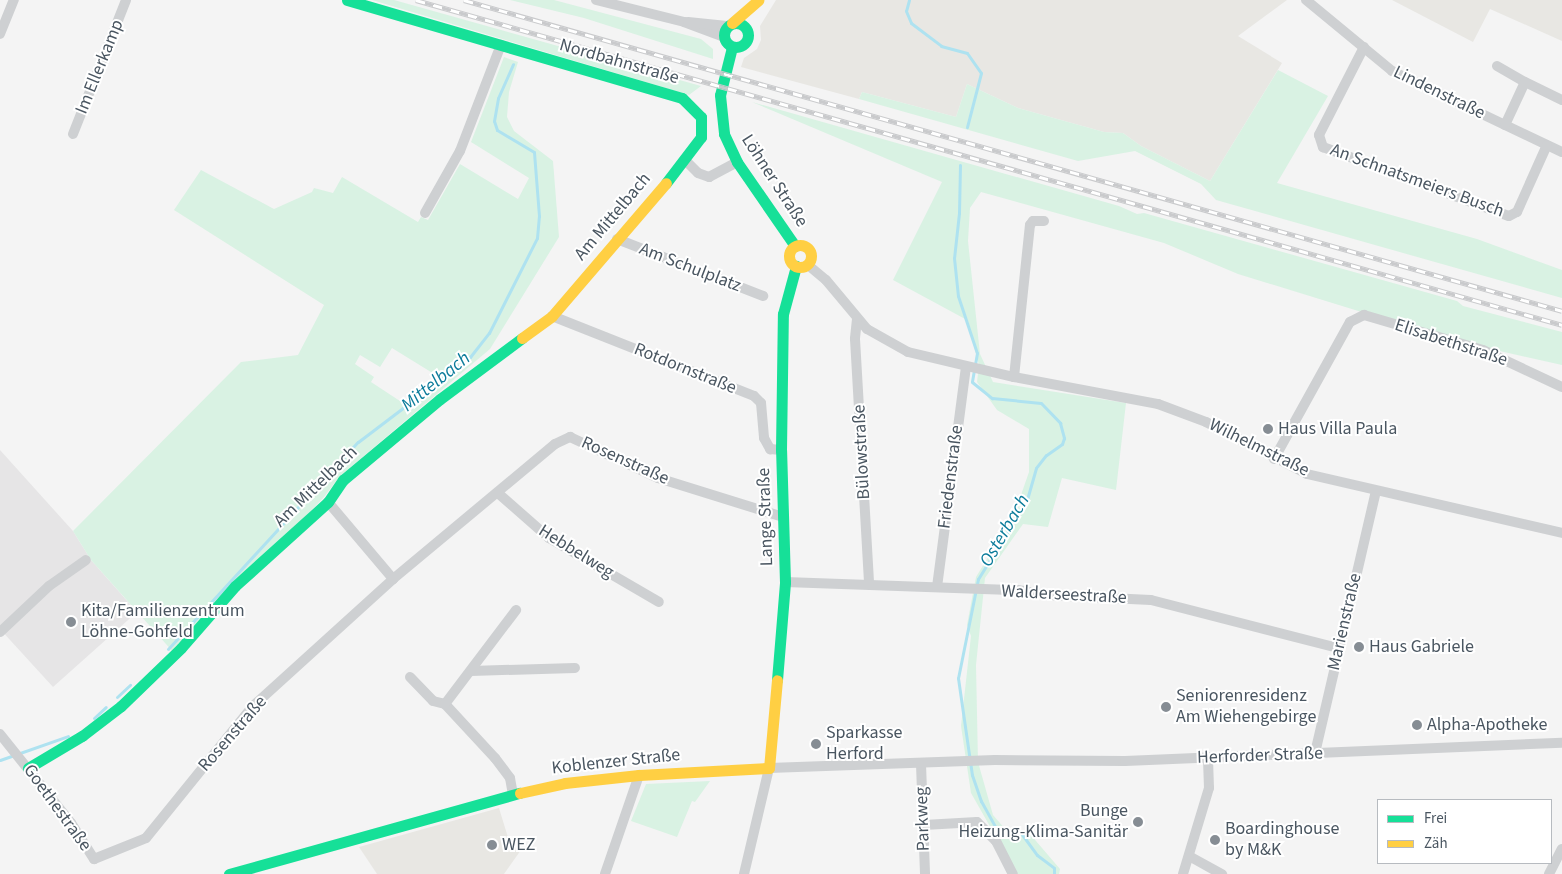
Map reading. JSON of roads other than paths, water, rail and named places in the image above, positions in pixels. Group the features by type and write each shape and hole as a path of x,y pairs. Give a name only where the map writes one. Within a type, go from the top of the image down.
{"street":[{"path":"0,34 14,0"},
{"name":"Im Ellerkamp","path":"73,134 126,0"},
{"name":"Nordbahnstraße","path":"347,0 688,101 700,117 702,130 695,149 686,160"},
{"path":"596,0 684,22 728,29 744,25 748,33"},
{"path":"728,29 758,0"},
{"path":"728,29 732,47 744,44 758,0"},
{"name":"Lindenstraße","path":"1306,0 1392,71 1562,152"},
{"path":"425,213 460,151 501,45"},
{"name":"Löhner Straße","path":"732,47 721,84 720,106 724,134 737,162 795,246"},
{"name":"An Schnatsmeiers Busch","path":"1364,48 1319,135 1322,147 1509,216 1517,212 1547,145"},
{"path":"1497,66 1562,100"},
{"name":"Lindenstraße","path":"1505,125 1525,82"},
{"path":"686,160 698,173 708,177 737,162"},
{"name":"Am Mittelbach","path":"28,768 82,736 120,706 180,648 235,586 328,502 342,480 440,399 552,316 686,160"},
{"path":"1014,377 1030,225 1033,220 1044,221"},
{"name":"Am Schulplatz","path":"617,239 763,296"},
{"path":"808,265 810,252 806,246 795,246 789,258 796,266 808,265 826,280 857,319 875,336 895,347 969,367"},
{"name":"Lange Straße","path":"769,768 785,582 781,450 783,314 796,266"},
{"name":"Elisabethstraße","path":"1274,459 1350,322 1364,315 1483,350 1562,387"},
{"name":"Rotdornstraße","path":"552,316 754,396 761,403 764,438 770,448 781,450"},
{"name":"Bülowstraße","path":"857,319 855,339 869,585"},
{"name":"Wilhelmstraße","path":"969,367 1002,375 1158,404 1206,422 1274,459 1307,474 1562,534"},
{"name":"Friedenstraße","path":"937,587 969,367"},
{"name":"Rosenstraße","path":"94,859 146,838 252,707 393,579 499,494 555,444 570,437 658,478 783,517"},
{"name":"Marienstraße","path":"1315,753 1376,491"},
{"name":"Hebbelweg","path":"499,494 548,538 659,602"},
{"path":"328,502 393,579"},
{"path":"0,632 49,586 86,560"},
{"name":"Walderseestraße","path":"785,582 937,587 1151,600 1338,648"},
{"path":"445,704 516,610"},
{"path":"471,671 575,668"},
{"path":"410,677 433,701 445,704 510,778 513,795"},
{"name":"Goethestraße","path":"0,734 71,822 94,859"},
{"name":"Herforder Straße","path":"958,762 1208,758 1562,743"},
{"path":"1183,874 1209,788 1208,758"},
{"name":"Koblenzer Straße","path":"229,874 513,795 600,778 769,768 958,762"},
{"name":"Parkweg","path":"921,764 925,874"},
{"path":"744,874 769,768"},
{"path":"605,874 639,775"},
{"path":"924,825 977,822 996,841 1013,874"},
{"path":"1549,874 1562,850"},
{"path":"1189,856 1222,874"}],"waterway":[{"name":"Osterbach","path":"909,0 906,11 911,23 941,46 967,53 981,73 967,127"},
{"name":"Mittelbach","path":"168,649 358,442 470,357 489,333 537,238 539,216 534,152 497,130 494,121 498,98 513,64"},
{"name":"Osterbach","path":"960,165 959,213 954,258 958,296 977,353 972,382 992,398 1041,403 1060,423 1064,438 1062,444 1046,455 1036,468 1027,500 978,579 958,678 972,775 981,801 996,828 1021,833 1037,855 1054,868 1054,874"},
{"name":"Mittelbach","path":"117,697 130,685"},
{"name":"Mittelbach","path":"94,718 106,707"},
{"name":"Mittelbach","path":"0,760 68,736"}],"railway":[{"path":"416,0 1562,325"},
{"path":"464,0 1562,311"}],"place":[{"name":"Haus Villa Paula","path":"1268,429"},
{"name":"Kita/Familienzentrum Löhne-Gohfeld","path":"71,622"},
{"name":"Haus Gabriele","path":"1359,647"},
{"name":"Seniorenresidenz Am Wiehengebirge","path":"1166,707"},
{"name":"Alpha-Apotheke","path":"1417,725"},
{"name":"Sparkasse Herford","path":"816,744"},
{"name":"Bunge Heizung-Klima-Sanitär","path":"1138,822"},
{"name":"Boardinghouse by M&K","path":"1215,840"},
{"name":"WEZ","path":"492,845"}]}
